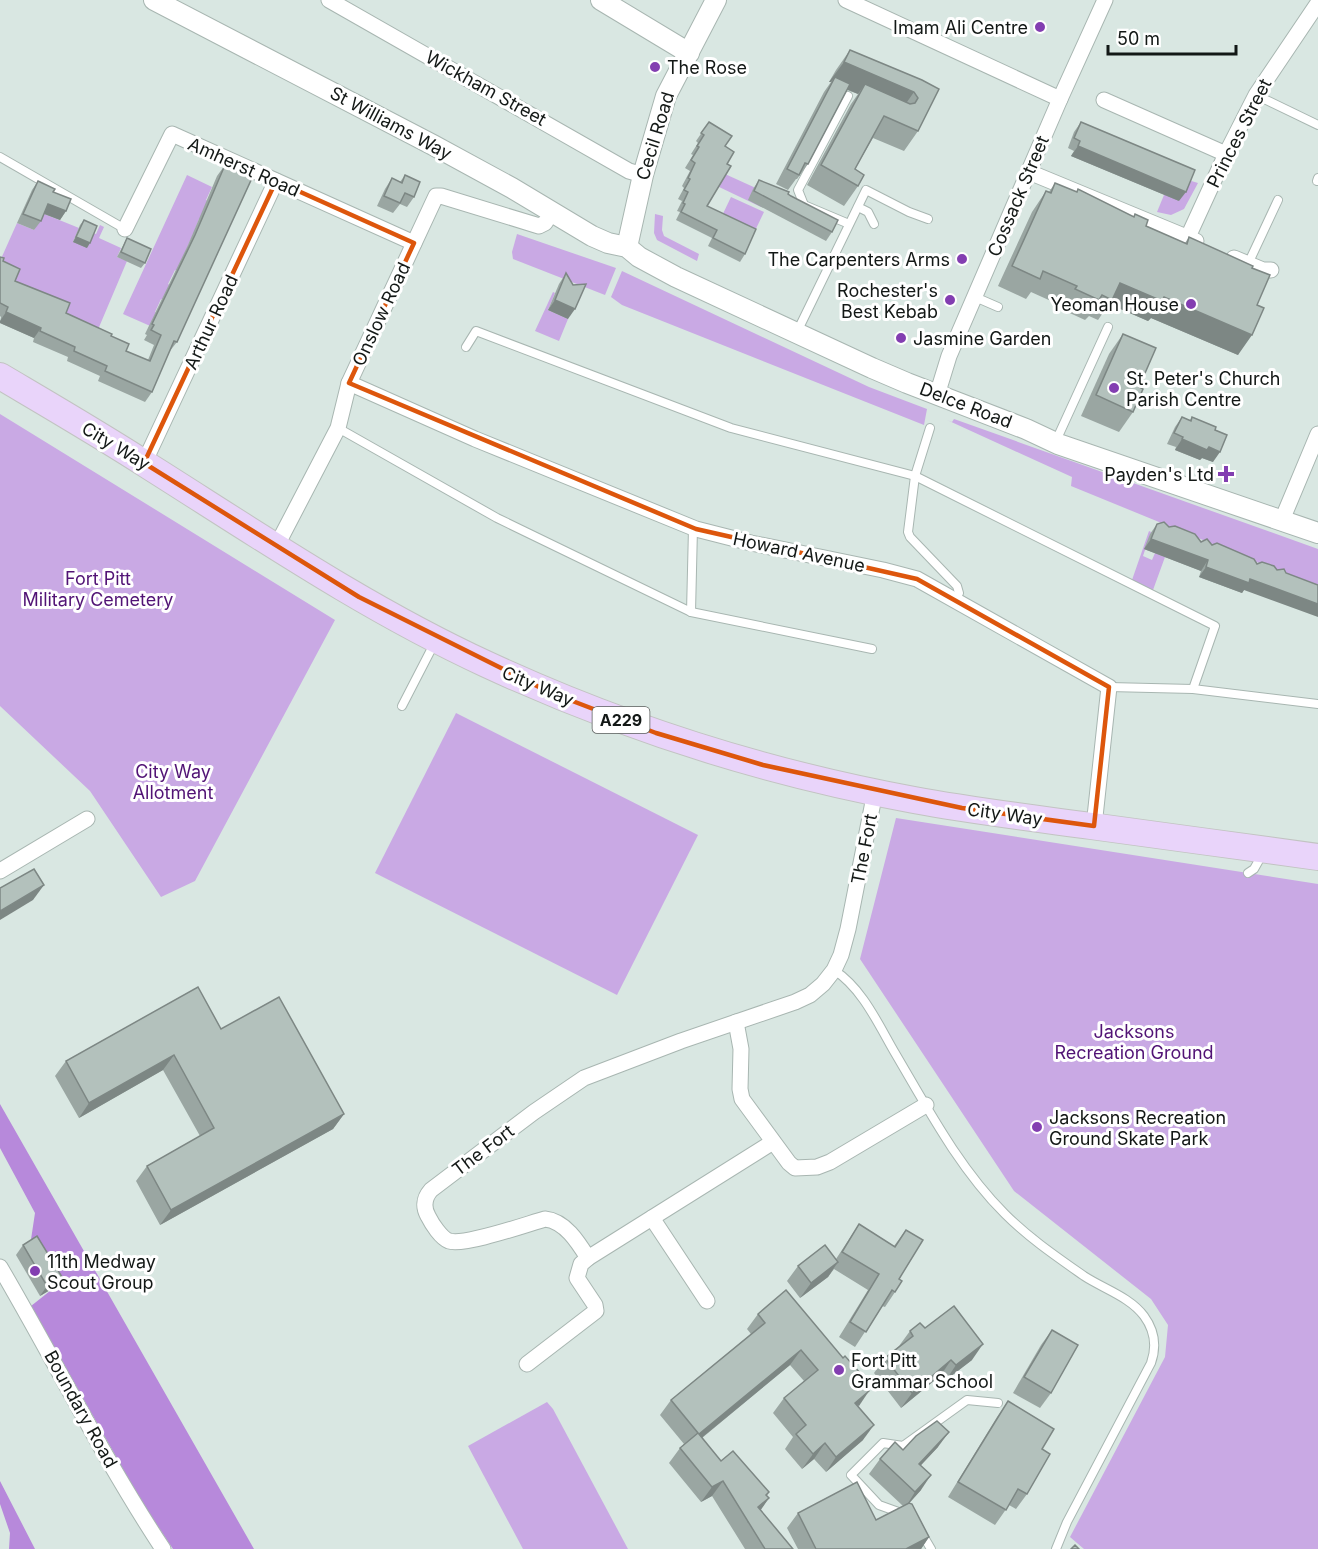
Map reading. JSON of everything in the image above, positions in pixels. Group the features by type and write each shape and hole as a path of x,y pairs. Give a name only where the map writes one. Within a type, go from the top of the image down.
{"main road":[{"name":"City Way","path":"0,376 144,463 276,547 436,640 549,692 656,733 763,765 927,802 1318,857"}],"street":[{"name":"St Williams Way","path":"154,0 433,145 601,240 627,246"},
{"name":"Wickham Street","path":"329,0 629,171 643,175"},
{"path":"601,0 689,53"},
{"name":"Cecil Road","path":"627,246 643,175 666,96 716,0"},
{"path":"846,0 1060,99"},
{"name":"Cossack Street","path":"937,395 943,372 1105,0"},
{"name":"Princes Street","path":"1188,237 1256,95 1318,3"},
{"path":"1104,100 1226,154"},
{"name":"Amherst Road","path":"124,229 172,134 414,243"},
{"path":"1029,172 1248,264 1263,270 1271,270"},
{"name":"Arthur Road","path":"144,463 276,181"},
{"name":"Onslow Road","path":"276,547 338,428 349,383 437,196 536,225 545,223 552,212"},
{"name":"Delce Road","path":"627,246 639,257 676,277 872,368 937,395 1026,429 1055,443 1318,533"},
{"name":"Howard Avenue","path":"349,383 475,439 693,528 751,543 906,575 956,599 1109,687"},
{"path":"1282,520 1318,434"},
{"path":"1094,826 1109,687"},
{"name":"The Fort","path":"588,1258 564,1227 547,1219 472,1239 448,1240 428,1216 424,1205 426,1197 435,1187 579,1080 620,1063 806,997 823,984 834,970 848,929 875,792"},
{"path":"0,871 87,819"},
{"path":"736,1022 741,1048 741,1097 795,1168 821,1166 832,1161 926,1105"},
{"path":"527,1364 596,1311 595,1305 577,1278 581,1264 773,1142"},
{"path":"652,1218 707,1301"},
{"name":"Boundary Road","path":"0,1267 130,1499 163,1549"}],"lane":[{"path":"849,224 806,206 795,198 844,94 856,100"},
{"path":"1256,95 1318,125"},
{"path":"0,157 124,229"},
{"path":"797,332 866,190 904,210 928,219"},
{"path":"1248,264 1278,200"},
{"path":"858,207 868,212 874,224"},
{"path":"975,297 998,307"},
{"path":"1055,443 1108,327"},
{"path":"466,347 476,331 731,428 915,476 1215,626 1193,689"},
{"path":"338,428 497,518 691,612 872,649"},
{"path":"930,428 915,476 908,533 956,585 959,592 956,599"},
{"path":"691,612 693,528"},
{"path":"402,706 436,640"},
{"path":"1109,687 1193,689 1318,704"},
{"path":"1248,873 1254,869 1265,850"},
{"path":"834,970 859,993 957,1156 993,1201 1033,1239 1086,1276 1130,1302 1151,1327 1155,1339 1151,1364 1067,1522 1056,1549"},
{"path":"913,1516 879,1505 851,1475 883,1443 903,1446 967,1400 998,1402"},
{"path":"917,1525 931,1549"}],"highlighted area":[{"path":"276,181 414,243 349,383 696,529 917,579 1109,687 1094,826 962,808 763,765 656,733 549,692 359,597 144,463"}],"green space":[{"path":"725,174 767,193 761,207 717,186"},
{"path":"187,175 212,187 206,200 234,213 199,219 195,229 201,232 193,234 177,271 175,270 168,284 176,288 169,303 161,299 155,312 159,314 157,329 123,314"},
{"path":"1188,180 1198,183 1184,209 1171,215 1157,212 1164,195"},
{"path":"731,197 764,212 751,239 719,222"},
{"path":"42,213 79,228 73,242 93,233 96,234 100,225 104,227 99,238 121,248 117,257 127,261 94,339 24,303 0,261 17,223 34,230"},
{"path":"655,214 663,216 664,236 699,254 697,261 657,240 654,233"},
{"path":"517,234 616,268 605,295 513,259 512,252"},
{"path":"622,271 869,387 927,409 924,425 622,305 611,297"},
{"path":"553,292 555,293 548,310 568,319 559,341 535,331"},
{"path":"0,414 335,620 195,881 161,897 90,791 0,706"},
{"path":"954,419 1318,549 1318,587 1071,486 1072,477 947,420 952,422"},
{"path":"1149,531 1151,532 1143,556 1152,560 1155,553 1165,557 1153,590 1132,580"},
{"path":"456,713 698,835 617,995 375,873"},
{"name":"Jacksons Recreation Ground","path":"896,818 1318,884 1318,1549 1084,1549 1070,1537 1165,1357 1168,1325 1151,1299 1014,1191 860,959"},
{"path":"547,1402 553,1409 628,1549 523,1549 468,1446"}],"shaded area":[{"path":"0,1104 254,1549 173,1549 141,1501 31,1306 55,1287 30,1246 35,1213 0,1148"},
{"path":"0,1481 35,1549 9,1549 10,1533 0,1504"}],"building":[{"path":"850,50 939,89 918,131 884,116 855,169 864,175 858,186 821,165 865,84 910,104 915,103 918,98 914,92 844,62"},
{"path":"835,77 850,84 808,164 805,163 799,175 787,169"},
{"path":"709,122 732,136 725,146 734,152 727,164 731,166 707,206 756,229 745,254 713,238 717,230 681,212 688,192 684,190 695,163 691,160 704,135 701,133"},
{"path":"1081,122 1195,170 1186,192 1078,146 1080,141 1074,138"},
{"path":"225,165 252,178 152,392 105,371 107,366 74,351 75,347 40,331 41,328 6,312 8,307 0,303 0,257 4,258 3,261 20,269 15,281 70,303 66,313 112,334 111,336 129,344 126,351 150,361 161,335 151,330 154,325 152,324 195,235"},
{"path":"405,175 420,182 414,197 405,193 400,203 384,196 392,178 402,183"},
{"path":"759,180 789,192 791,196 838,220 832,232 754,191"},
{"path":"38,181 55,189 53,192 71,199 66,211 48,204 41,221 23,214"},
{"path":"1055,183 1077,192 1078,189 1134,217 1135,214 1148,220 1146,226 1187,244 1189,237 1270,275 1257,305 1264,308 1252,335 1164,297 1162,301 1120,283 1112,300 1102,295 1099,300 1075,289 1077,286 1043,271 1040,279 1012,266 1046,191 1051,193"},
{"path":"84,220 97,226 90,243 76,237"},
{"path":"127,238 151,249 145,263 121,252"},
{"path":"566,273 573,285 586,284 575,309 555,300"},
{"path":"1123,334 1156,348 1139,387 1143,389 1133,412 1096,395"},
{"path":"1182,417 1191,421 1192,417 1216,427 1215,430 1227,435 1220,452 1209,447 1207,450 1174,433"},
{"path":"1164,522 1169,527 1175,526 1195,534 1201,542 1207,539 1212,545 1217,543 1254,559 1257,564 1262,562 1274,566 1277,570 1284,569 1286,573 1318,585 1318,604 1250,579 1249,583 1206,567 1208,560 1151,539 1157,524"},
{"path":"34,869 44,885 0,911 0,888"},
{"path":"198,987 221,1029 279,997 344,1114 171,1210 147,1166 214,1128 174,1055 89,1103 66,1061"},
{"path":"859,1224 895,1247 906,1230 923,1240 899,1279 902,1281 895,1292 892,1290 866,1332 850,1322 879,1274 842,1252"},
{"path":"37,1236 62,1277 47,1286 23,1245"},
{"path":"825,1245 838,1262 811,1283 798,1266"},
{"path":"786,1290 843,1358 845,1356 869,1383 865,1386 869,1391 855,1403 874,1425 836,1457 825,1443 813,1454 796,1434 806,1425 784,1398 818,1370 801,1350 699,1434 721,1461 733,1451 769,1492 766,1495 769,1498 758,1507 793,1549 765,1549 723,1481 712,1487 680,1448 698,1433 671,1400 765,1323 758,1314"},
{"path":"954,1306 983,1344 956,1365 951,1360 912,1393 885,1358 913,1336 910,1331 920,1323 925,1328"},
{"path":"1052,1330 1078,1345 1051,1393 1024,1377"},
{"path":"1008,1401 1054,1429 1042,1449 1050,1454 1027,1494 1018,1489 1006,1510 958,1482"},
{"path":"937,1421 949,1432 919,1464 931,1475 915,1492 880,1459 895,1442 903,1450 916,1436"},
{"path":"857,1482 876,1520 909,1503 912,1504 929,1537 906,1549 816,1549 798,1513"}],"place":[{"name":"Imam Ali Centre","path":"1040,27"},
{"name":"The Rose","path":"655,67"},
{"name":"The Carpenters Arms","path":"962,259"},
{"name":"Rochester's Best Kebab","path":"950,300"},
{"name":"Yeoman House","path":"1191,304"},
{"name":"Jasmine Garden","path":"901,338"},
{"name":"St. Peter's Church Parish Centre","path":"1114,388"},
{"name":"Payden's Ltd","path":"1226,474"},
{"name":"Jacksons Recreation Ground Skate Park","path":"1037,1127"},
{"name":"11th Medway Scout Group","path":"35,1271"},
{"name":"Fort Pitt Grammar School","path":"839,1370"}],"park label":[{"name":"Fort Pitt Military Cemetery","path":"98,588"},
{"name":"City Way Allotment","path":"173,781"}]}
